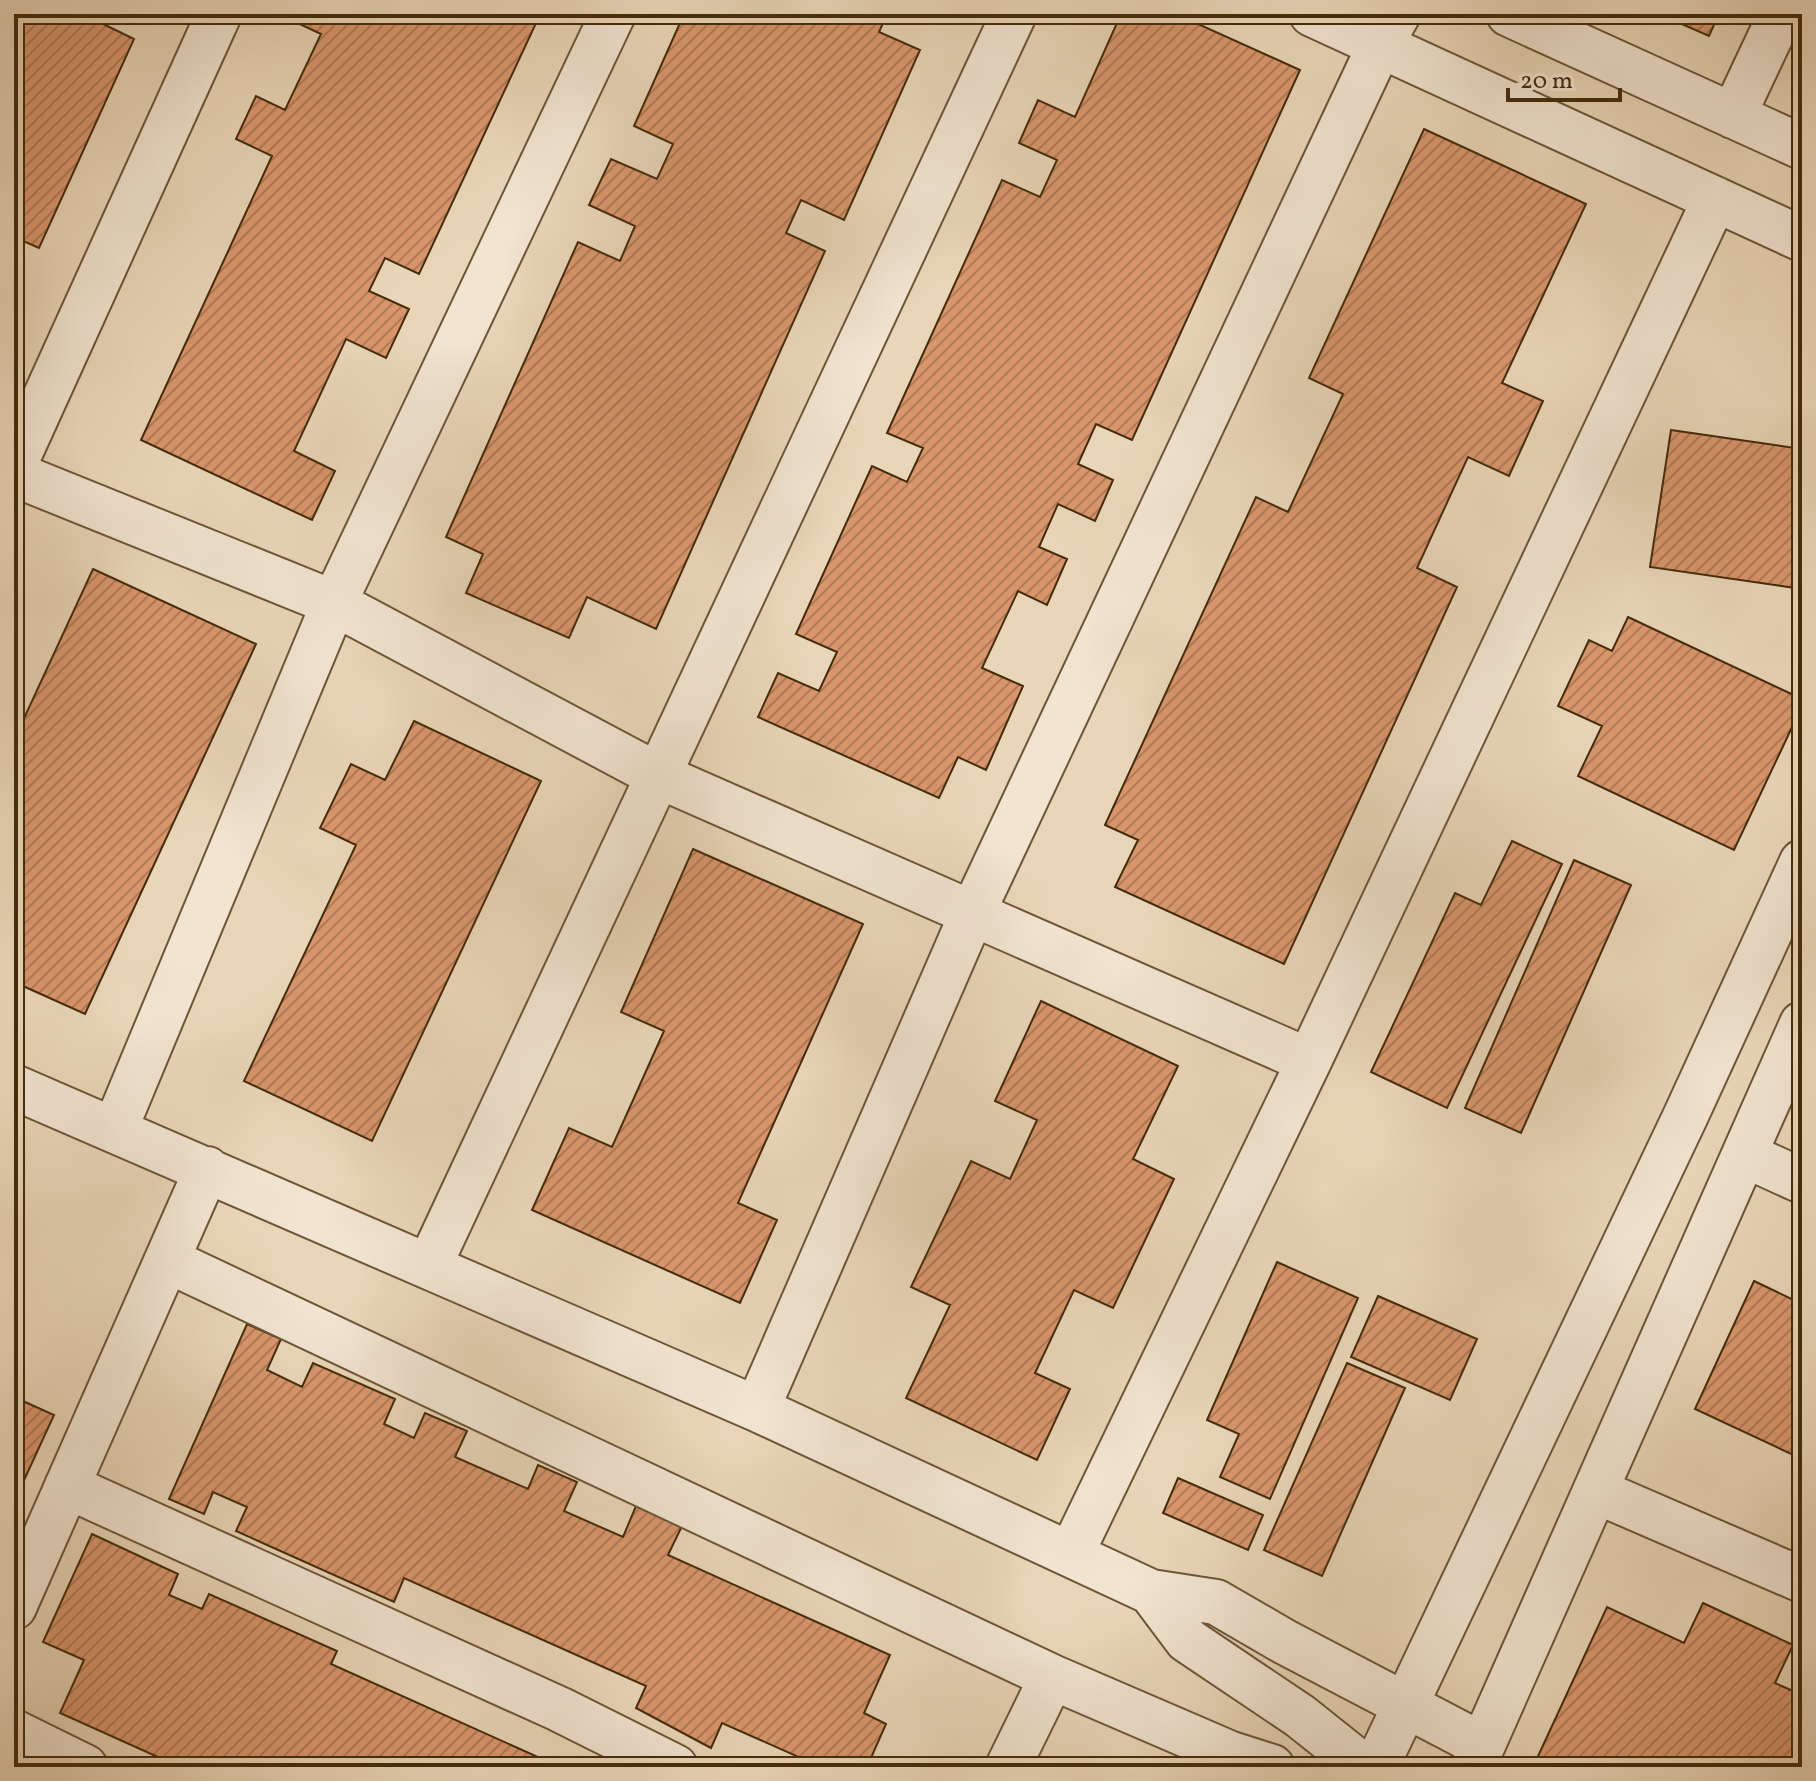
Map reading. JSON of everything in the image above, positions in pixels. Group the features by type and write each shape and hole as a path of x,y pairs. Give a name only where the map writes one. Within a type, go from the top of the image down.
{"street":[{"path":"14,466 219,14"},
{"path":"115,1129 334,603 613,14"},
{"path":"429,1266 1014,14"},
{"path":"1312,14 1389,30 1715,199 1802,239"},
{"path":"1509,14 1802,147"},
{"path":"1733,116 1781,14"},
{"path":"757,1409 972,914 1389,30"},
{"path":"1071,1554 1309,1061 1715,199"},
{"path":"14,474 334,603 657,775 1309,1061"},
{"path":"1376,1767 1686,1115 1802,862"},
{"path":"14,1087 757,1409 1151,1592 1216,1602 1404,1705 1477,1756 1802,1024"},
{"path":"1745,1155 1802,1181"},
{"path":"14,1607 207,1169"},
{"path":"167,1260 1052,1677 1231,1754 1272,1767"},
{"path":"67,1486 559,1709 675,1767"},
{"path":"1596,1491 1802,1580"},
{"path":"1151,1592 1187,1640 1300,1716 1364,1767"},
{"path":"1008,1767 1052,1677"},
{"path":"14,1732 85,1767"}],"building":[{"path":"14,14 103,14 99,22 134,39 39,248 14,237"},
{"path":"287,14 521,14 537,21 419,274 385,258 369,291 409,309 386,358 346,339 294,451 335,471 312,520 141,440 272,156 236,139 256,96 285,110 321,34 285,17"},
{"path":"684,14 887,14 879,32 920,50 844,220 801,200 786,233 825,251 656,629 587,597 569,638 466,593 483,554 446,537 578,242 620,261 635,226 589,205 611,159 657,179 673,144 634,126"},
{"path":"1121,14 1176,14 1300,70 1132,440 1096,424 1078,464 1113,480 1095,521 1058,504 1039,547 1067,559 1047,605 1018,591 982,668 1023,686 986,770 958,757 939,798 758,717 778,673 819,691 837,652 796,634 872,466 907,482 923,448 887,433 1002,180 1040,197 1057,160 1019,143 1038,100 1075,117"},
{"path":"1659,14 1719,14 1709,36"},
{"path":"1424,129 1586,204 1502,383 1543,401 1509,476 1468,457 1417,568 1457,587 1284,964 1115,887 1138,840 1105,825 1256,497 1288,512 1343,394 1309,378"},
{"path":"1671,430 1802,449 1802,589 1650,567"},
{"path":"93,569 256,644 85,1014 14,982 14,740"},
{"path":"1628,617 1802,699 1802,706 1734,850 1578,776 1602,726 1558,706 1589,640 1612,651"},
{"path":"414,721 541,781 372,1141 244,1081 356,845 320,828 351,764 385,780"},
{"path":"1512,841 1562,864 1447,1108 1371,1072 1455,893 1481,905"},
{"path":"693,849 863,924 738,1203 777,1220 740,1303 532,1210 569,1128 612,1147 664,1031 621,1012"},
{"path":"1574,860 1631,885 1521,1133 1465,1108"},
{"path":"1041,1001 1178,1066 1133,1159 1174,1179 1113,1308 1074,1290 1035,1373 1070,1389 1037,1460 906,1398 950,1305 911,1287 971,1161 1010,1179 1037,1120 995,1101"},
{"path":"1277,1262 1358,1298 1270,1499 1220,1477 1239,1434 1207,1420"},
{"path":"1754,1281 1802,1304 1802,1459 1695,1409"},
{"path":"1378,1296 1477,1339 1450,1400 1351,1357"},
{"path":"247,1324 281,1339 267,1370 302,1387 313,1363 395,1399 384,1424 414,1438 425,1413 467,1431 455,1457 528,1489 538,1465 577,1482 564,1511 623,1537 636,1506 682,1526 668,1555 890,1655 864,1713 886,1724 867,1767 821,1767 722,1723 711,1748 636,1708 646,1686 404,1578 394,1602 236,1531 247,1507 213,1492 204,1514 169,1499"},
{"path":"1347,1363 1405,1388 1322,1576 1264,1550"},
{"path":"14,1397 54,1415 14,1502"},
{"path":"1178,1478 1263,1515 1248,1550 1163,1513"},
{"path":"92,1534 178,1574 169,1595 202,1609 209,1594 337,1651 331,1664 560,1767 235,1767 225,1762 223,1767 180,1767 60,1713 84,1660 43,1642"},
{"path":"1703,1603 1793,1645 1775,1683 1802,1695 1802,1767 1533,1767 1607,1607 1684,1643"}]}
